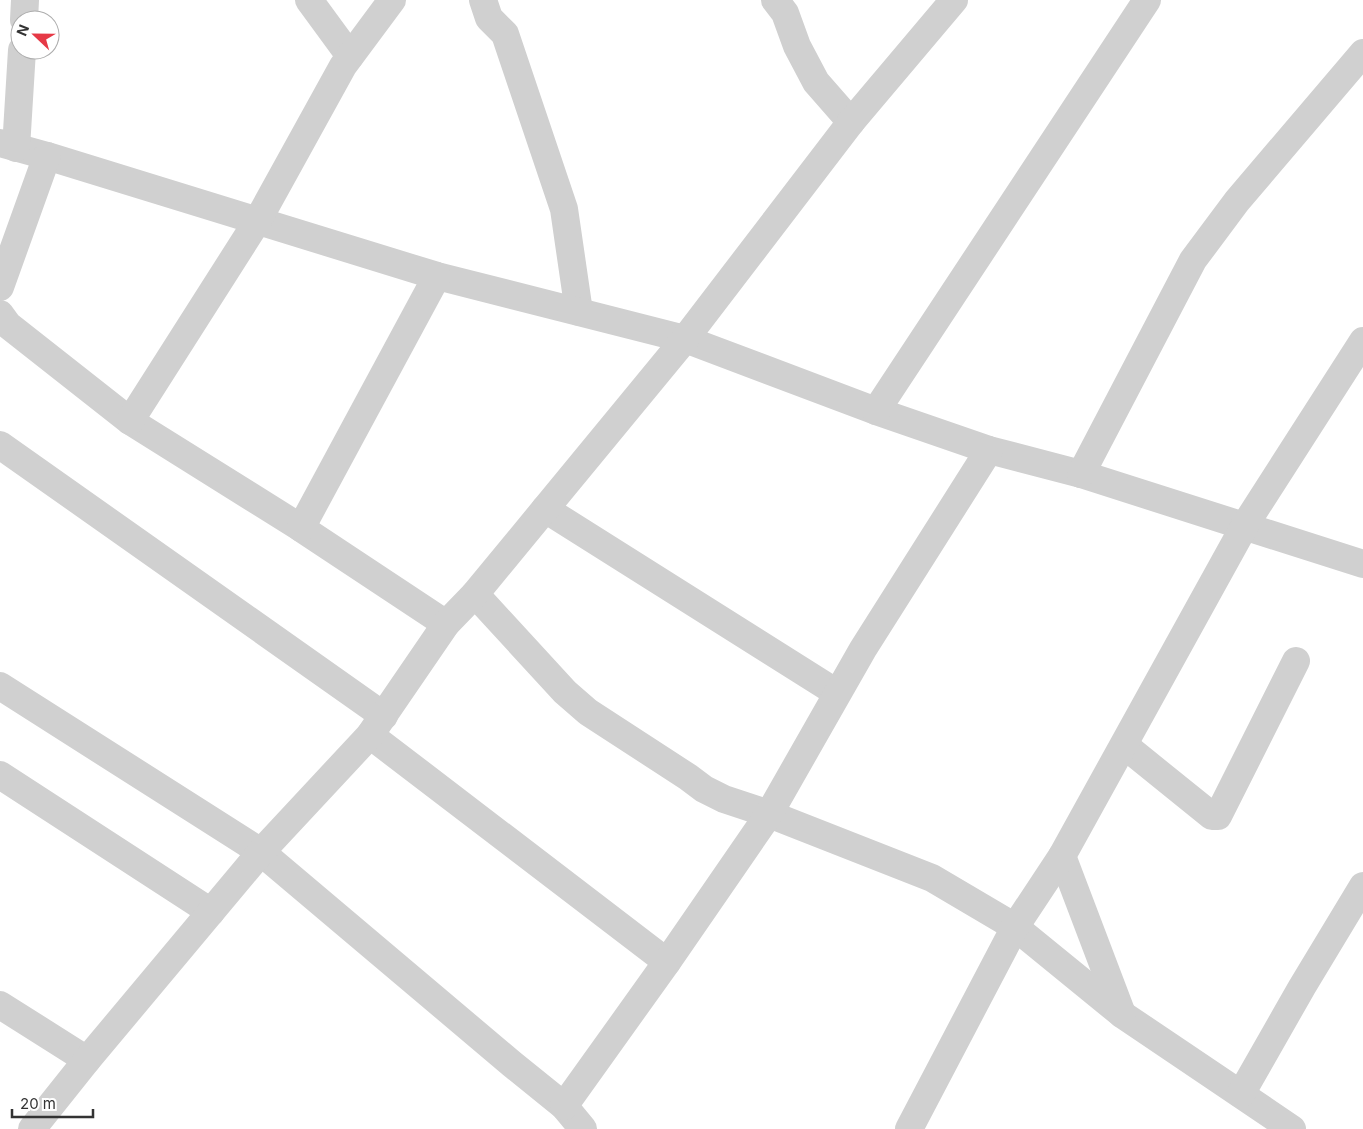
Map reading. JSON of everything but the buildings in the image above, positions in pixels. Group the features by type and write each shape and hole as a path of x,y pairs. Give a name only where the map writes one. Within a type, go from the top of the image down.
{"street":[{"path":"309,0 350,56"},
{"path":"130,421 258,220 343,66 392,0"},
{"path":"483,0 489,18 505,34 564,209 579,312"},
{"path":"775,0 785,13 798,46 816,82 851,122"},
{"path":"32,1129 87,1060 261,852 377,725 446,624 475,594 685,339 851,122 954,0"},
{"path":"876,411 1147,0"},
{"path":"1082,474 1193,260 1237,201 1363,53"},
{"path":"21,60 8,146 47,156 437,276 685,339 876,411 989,450 1082,474 1363,564"},
{"path":"0,287 47,156"},
{"path":"301,528 437,276"},
{"path":"0,314 8,325 130,421 301,528 446,624"},
{"path":"909,1129 1015,926 1062,856 1245,525 1363,341"},
{"path":"0,445 377,725 667,962"},
{"path":"564,1106 667,962 769,814 837,693 989,450"},
{"path":"545,509 837,693"},
{"path":"475,594 566,692 588,712 688,777 704,790 932,878 1015,926 1123,1015 1292,1129"},
{"path":"1124,745 1212,816 1218,816 1296,661"},
{"path":"0,686 261,852 564,1106 583,1129"},
{"path":"0,776 211,912"},
{"path":"1062,856 1123,1015"},
{"path":"1241,1094 1302,986 1363,886"},
{"path":"0,1005 87,1060"}]}
